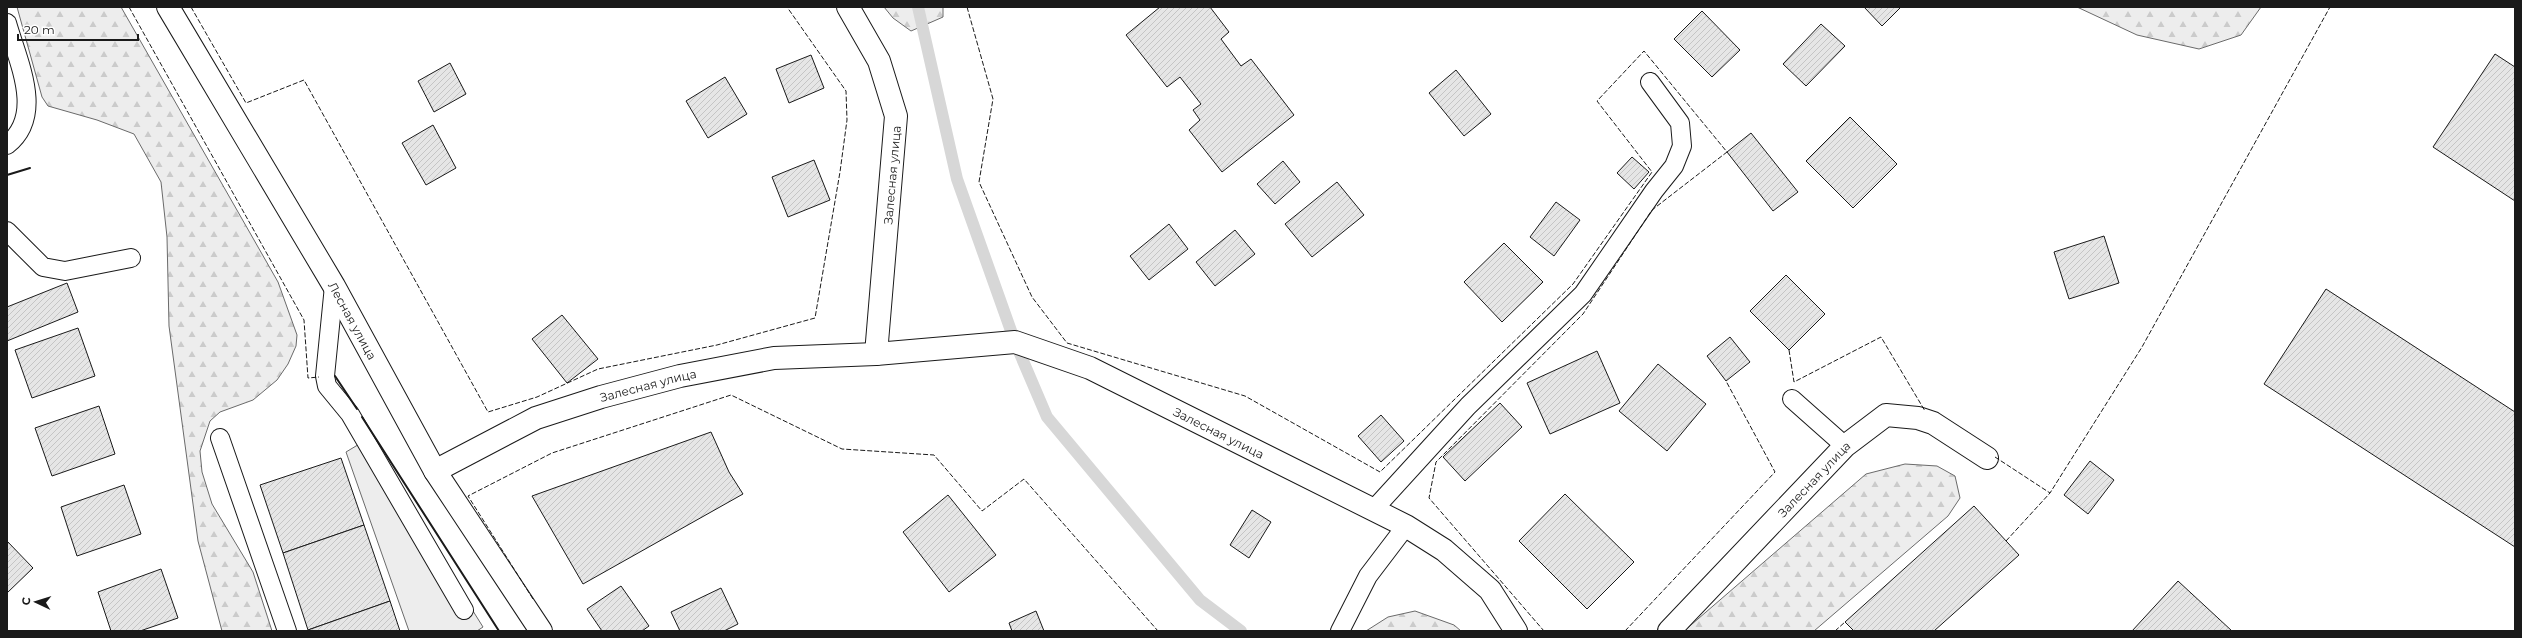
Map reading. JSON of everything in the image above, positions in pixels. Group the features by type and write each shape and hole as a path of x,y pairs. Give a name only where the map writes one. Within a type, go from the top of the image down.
{"street":[{"name":"Лесная улица","path":"168,7 334,286 434,471 541,631"},
{"name":"Залесная улица","path":"848,7 879,61 896,116 876,354"},
{"name":"Залесная улица","path":"434,471 536,418 600,396 680,376 774,358 876,354 1015,342 1090,368 1406,526 1444,550 1490,590 1516,631"},
{"name":"Залесная улица","path":"1669,631 1846,446 1886,415 1918,418 1933,422 1987,458"}],"lane":[{"path":"7,23 28,97 25,123 18,137 7,145"},
{"path":"1374,509 1468,406 1583,294 1654,191 1674,166 1682,146 1680,123 1650,82"},
{"path":"7,231 43,267 64,271 131,258"},
{"path":"334,286 324,376 326,386 350,414 464,610"},
{"path":"1792,399 1846,446"},
{"path":"220,438 287,631"},
{"path":"1340,631 1368,576 1406,526"}],"green space":[{"path":"17,7 121,7 278,282 297,335 296,346 288,364 277,380 253,400 220,412 210,421 200,451 202,472 212,504 253,572 272,631 222,631 198,541 169,326 167,237 161,182 134,134 97,120 48,106 42,97"},
{"path":"884,7 943,7 943,17 911,31 893,18"},
{"path":"2077,7 2261,7 2241,35 2199,49 2137,35"},
{"path":"1905,464 1937,466 1955,476 1960,498 1948,516 1814,631 1684,631 1866,474"},
{"path":"1415,611 1454,625 1461,631 1366,631 1388,617"}],"shaded area":[{"path":"366,440 483,627 477,631 409,631 346,452"}],"building":[{"path":"1160,7 1210,7 1229,32 1221,39 1241,66 1251,59 1294,115 1222,172 1189,130 1200,120 1193,110 1201,104 1180,77 1167,87 1126,35"},
{"path":"1864,7 1901,7 1882,26"},
{"path":"1702,11 1740,50 1712,77 1674,39"},
{"path":"1821,24 1845,46 1806,86 1783,64"},
{"path":"2495,54 2515,67 2515,201 2433,147"},
{"path":"811,55 824,88 789,103 776,69"},
{"path":"450,63 466,94 434,112 418,81"},
{"path":"1456,70 1491,114 1464,136 1429,93"},
{"path":"725,77 747,114 708,138 686,101"},
{"path":"1850,117 1897,164 1853,208 1806,161"},
{"path":"433,125 456,168 426,185 402,143"},
{"path":"1751,133 1798,192 1773,211 1727,152"},
{"path":"1632,157 1649,172 1634,189 1617,173"},
{"path":"814,160 830,200 788,217 772,177"},
{"path":"1283,161 1300,182 1275,204 1257,184"},
{"path":"1337,182 1364,215 1312,257 1285,224"},
{"path":"1556,202 1580,220 1554,256 1530,237"},
{"path":"1169,224 1188,249 1149,280 1130,256"},
{"path":"1235,230 1255,254 1215,286 1196,262"},
{"path":"2104,236 2119,283 2069,299 2054,252"},
{"path":"1504,243 1543,282 1502,322 1464,282"},
{"path":"1786,275 1825,314 1789,350 1750,311"},
{"path":"67,283 78,312 7,341 7,307"},
{"path":"2326,289 2515,412 2515,547 2264,384"},
{"path":"562,315 598,359 567,383 532,339"},
{"path":"78,328 95,376 32,398 15,350"},
{"path":"1730,337 1750,362 1726,381 1707,356"},
{"path":"1597,351 1620,403 1550,434 1527,383"},
{"path":"1658,364 1706,404 1667,451 1619,411"},
{"path":"1500,403 1522,427 1465,481 1443,457"},
{"path":"99,406 115,454 52,476 35,428"},
{"path":"1381,415 1404,441 1381,462 1358,436"},
{"path":"711,432 729,472 743,494 583,584 532,496"},
{"path":"341,458 364,525 283,553 260,485"},
{"path":"2090,461 2114,480 2088,514 2064,495"},
{"path":"124,485 141,534 77,556 61,507"},
{"path":"1565,494 1634,562 1587,609 1519,541"},
{"path":"948,495 996,555 949,592 903,532"},
{"path":"1974,506 2019,555 1934,631 1854,631 1845,622"},
{"path":"1252,510 1271,522 1249,558 1230,545"},
{"path":"364,525 390,601 308,630 283,553"},
{"path":"7,541 33,568 7,593"},
{"path":"161,569 178,618 140,631 111,631 98,592"},
{"path":"2178,581 2232,631 2132,631"},
{"path":"621,586 649,626 642,631 602,631 587,609"},
{"path":"721,588 738,624 724,631 680,631 671,612"},
{"path":"390,601 400,631 308,630"},
{"path":"1036,611 1044,631 1012,631 1009,623"}],"waterway":[{"path":"918,7 957,179 1015,342 1047,417 1200,600 1241,631"}],"fence":[{"path":"129,7 304,320 308,378 319,377"},
{"path":"191,7 246,103 304,80 488,412 537,397 598,369 717,345 815,318 840,172 847,120 846,91 787,7"},
{"path":"967,7 993,99 979,182 1032,297 1067,343 1245,396 1380,472 1573,284 1652,172 1597,101 1644,51 1727,152 1652,210 1583,314 1436,462 1429,498 1544,631"},
{"path":"2006,541 2050,493 2142,347 2330,7"},
{"path":"1789,350 1794,382 1881,337 1925,411"},
{"path":"1625,631 1775,472 1726,381"},
{"path":"533,599 468,496 552,453 731,395 842,449 934,455 982,511 1024,479 1158,631"},
{"path":"1995,457 2050,493"},
{"path":"1835,631 1845,622"}],"wall":[{"path":"7,175 30,168"},
{"path":"335,376 357,409"},
{"path":"362,417 499,631"}]}
